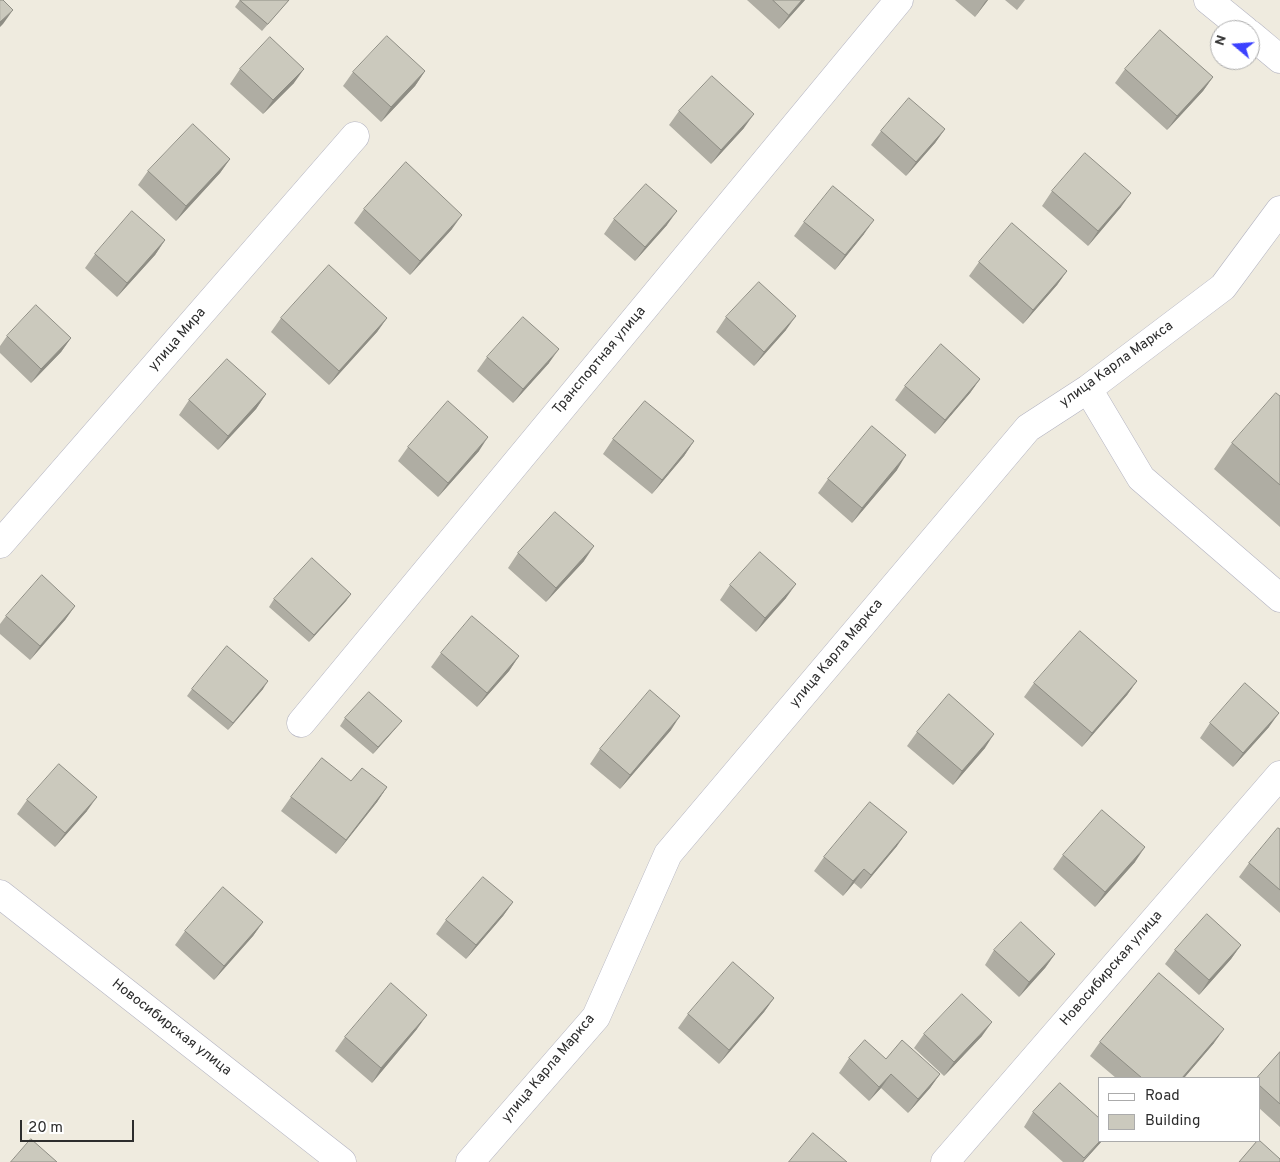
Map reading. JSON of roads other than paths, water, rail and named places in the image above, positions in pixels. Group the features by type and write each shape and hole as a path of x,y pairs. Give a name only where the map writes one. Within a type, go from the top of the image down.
{"street":[{"name":"Транспортная улица","path":"301,723 899,0"},
{"path":"1208,0 1233,20"},
{"path":"1260,42 1280,59"},
{"name":"улица Мира","path":"0,544 355,136"},
{"name":"улица Карла Маркса","path":"470,1162 596,1017 668,854 1028,428 1088,389 1223,287 1280,210"},
{"path":"1088,389 1141,478 1280,598"},
{"name":"Новосибирская улица","path":"945,1162 1280,775"},
{"name":"Новосибирская улица","path":"0,894 342,1162"}]}
